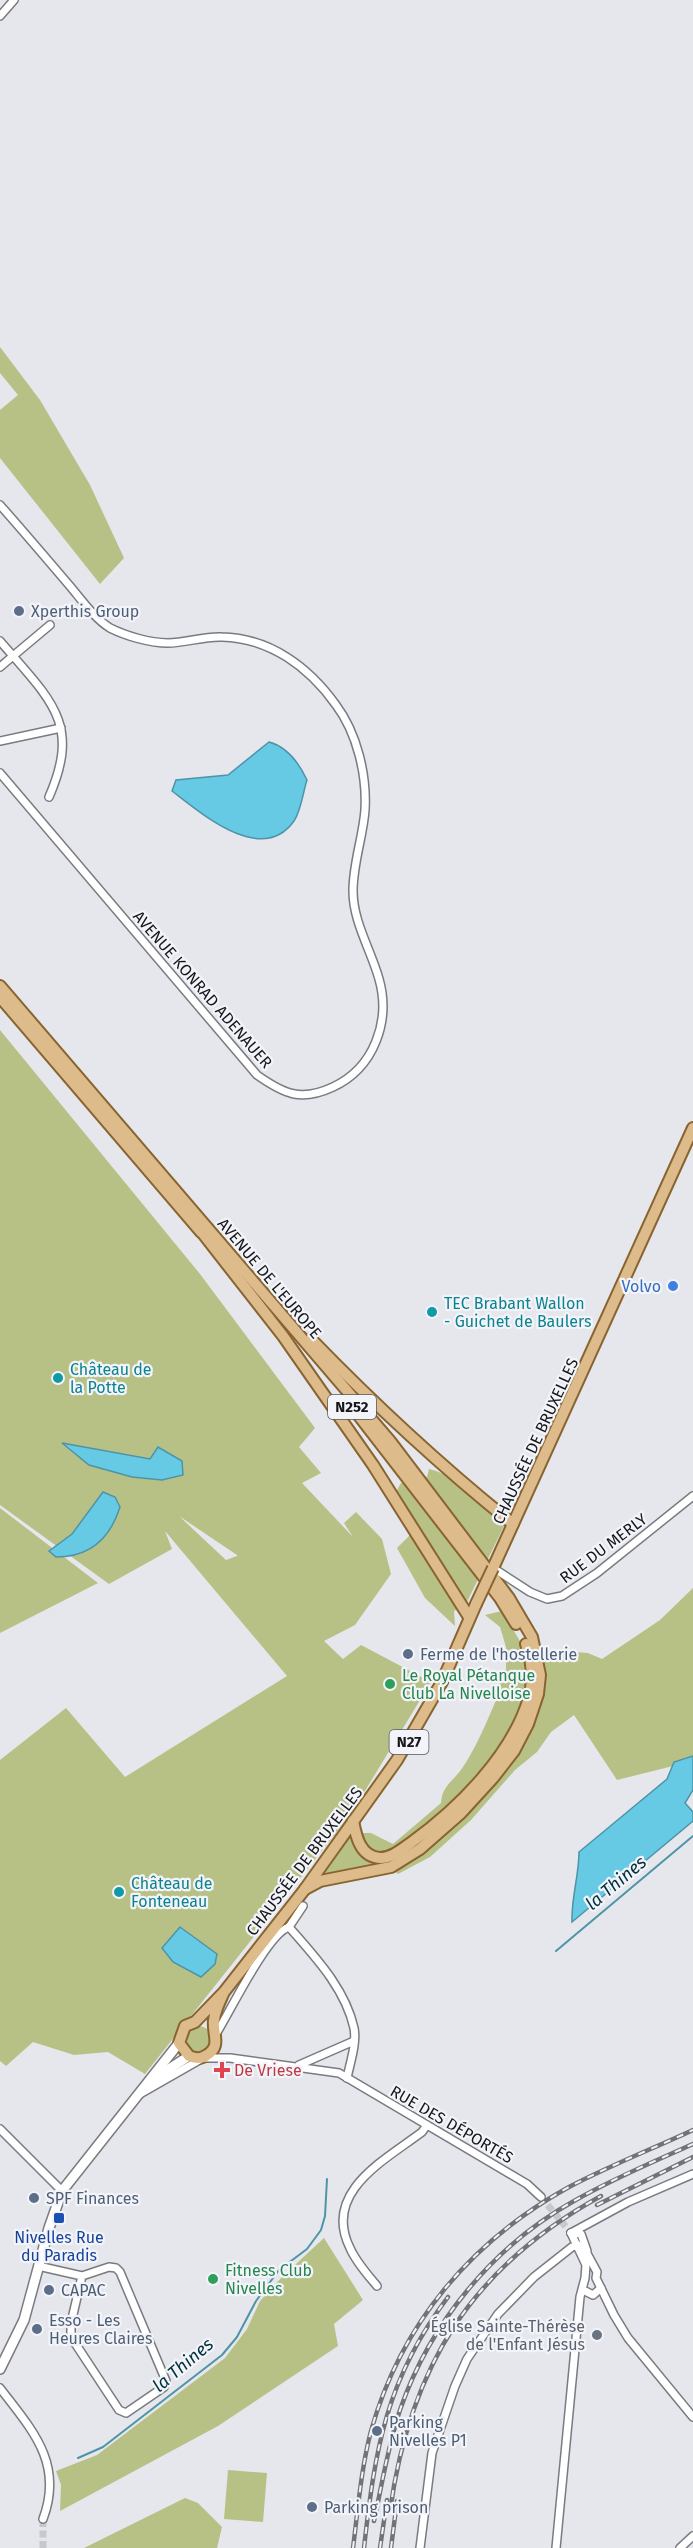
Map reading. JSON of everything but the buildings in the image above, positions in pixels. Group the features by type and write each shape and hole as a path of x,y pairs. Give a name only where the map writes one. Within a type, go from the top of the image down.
{"main road":[{"name":"AVENUE DE L'EUROPE","path":"0,986 390,1441 504,1598"},
{"name":"AVENUE DE L'EUROPE","path":"0,998 354,1410 504,1598"},
{"name":"CHAUSSÉE DE BRUXELLES","path":"493,1568 693,1128"},
{"path":"195,1224 283,1336 360,1446 469,1617"},
{"path":"249,1278 367,1396 478,1496 513,1524"},
{"name":"N27","path":"469,1617 493,1568"},
{"path":"353,1821 358,1844 366,1853 378,1858 391,1856 449,1811 481,1778 503,1749 519,1723 529,1697 532,1680 531,1663 524,1639 504,1598"},
{"path":"305,1889 320,1881 391,1867 420,1849 461,1813 514,1751 528,1724 538,1694 540,1676 532,1637 504,1598"},
{"name":"CHAUSSÉE DE BRUXELLES","path":"224,1992 305,1889 411,1740 442,1682 469,1617"},
{"name":"N27","path":"0,2369 24,2320 56,2203 62,2191 149,2082 154,2072 169,2058 179,2043 185,2026 195,2022 224,1992"},
{"name":"N27","path":"216,2045 214,2016 224,1992"},
{"path":"195,2022 204,2022 214,2031"},
{"path":"179,2043 189,2056 203,2058 213,2052 216,2045"},
{"name":"N27","path":"149,2082 189,2056"}],"street":[{"path":"0,16 14,0"},
{"name":"AVENUE KONRAD ADENAUER","path":"0,505 87,606 110,627 138,638 167,643 221,636 270,646 297,663 337,705 353,736 362,773 365,809 353,867 353,893 357,918 380,980 383,1013 376,1044 370,1056 345,1080 327,1090 308,1095 293,1096 257,1075 0,773"},
{"path":"0,667 50,625"},
{"path":"0,641 53,705 61,728 63,747 59,773 49,797"},
{"path":"0,741 61,728"},
{"name":"RUE DU MERLY","path":"493,1568 530,1592 546,1599 562,1596 597,1573 693,1496"},
{"name":"CHAUSSÉE DE BRUXELLES","path":"214,2031 270,1944 284,1929 290,1927 303,1906 291,1905"},
{"path":"290,1927 328,1972 354,2028 354,2041 347,2078"},
{"path":"297,2066 354,2041"},
{"path":"216,2045 230,2058"},
{"path":"138,2096 203,2058"},
{"name":"RUE DES DÉPORTÉS","path":"203,2058 230,2058 339,2073 527,2184 541,2197"},
{"path":"377,2286 360,2265 348,2243 343,2221 345,2204 359,2181 422,2132 427,2125"},
{"path":"0,2129 62,2191"},
{"path":"571,2233 628,2202 693,2174"},
{"path":"556,2548 580,2297 585,2278 585,2259 571,2233"},
{"path":"571,2233 581,2234 591,2261"},
{"path":"420,2548 432,2453 455,2386 467,2359 489,2325 534,2277 572,2247 582,2245 597,2272 596,2278"},
{"path":"38,2266 82,2276 109,2266 120,2272 166,2381 164,2387 126,2413 119,2410 71,2337 71,2323 82,2276"},
{"path":"585,2278 592,2276 600,2282 614,2315 628,2338 693,2417"},
{"path":"583,2290 593,2295 601,2288"},
{"path":"0,2388 30,2427 47,2458 50,2488 43,2519"},
{"path":"680,2548 693,2535"}],"green space":[{"path":"0,347 40,400 90,485 124,558 100,584 0,458 0,410 18,395 0,373"},
{"path":"0,1030 200,1274 315,1428 299,1447 321,1473 302,1483 353,1537 344,1523 356,1512 382,1539 391,1574 355,1625 324,1641 343,1659 361,1645 431,1682 351,1814 145,2074 108,2052 74,2055 33,2042 6,2066 0,2061 0,1760 66,1708 125,1777 287,1676 165,1531 172,1549 109,1584 0,1505","holes":["179,1516 237,1555 226,1560"]},
{"path":"429,1469 460,1485 504,1526 466,1604 454,1611 455,1626 425,1598 397,1548 417,1528 397,1490 401,1483 427,1477"},
{"path":"0,1508 98,1583 0,1633"},
{"path":"693,1588 693,1761 617,1780 574,1715 551,1732 537,1752 515,1770 471,1820 430,1857 398,1874 367,1847 360,1833 371,1833 393,1844 441,1803 446,1787 463,1767 477,1742 497,1698 496,1693 506,1669 506,1647 500,1627 485,1615 502,1611 524,1648 588,1653 602,1659 660,1620"},
{"path":"351,1834 359,1852 382,1865 321,1877"},
{"path":"198,2026 208,2030 212,2040 208,2050 198,2054 188,2050 184,2040 188,2030"},
{"path":"324,2238 363,2300 334,2324 338,2346 218,2426 60,2511 61,2485 56,2471 97,2455 225,2358 247,2329 260,2301"},
{"path":"228,2470 267,2473 263,2522 224,2519"},
{"path":"185,2498 198,2503 222,2527 217,2548 84,2548"}],"water":[{"path":"269,742 276,744 292,756 307,780 296,817 281,834 266,839 232,832 199,812 172,791 176,780 228,775"},
{"path":"62,1443 150,1459 158,1447 182,1461 183,1475 162,1480 132,1477 89,1465"},
{"path":"103,1492 115,1497 120,1507 111,1528 89,1550 79,1554 56,1557 49,1551 72,1534"},
{"path":"693,1756 693,1790 685,1803 693,1812 693,1821 572,1922 579,1852 667,1779 674,1762"},
{"path":"180,1927 217,1954 215,1964 201,1977 173,1962 162,1948"}],"waterway":[{"name":"la Thines","path":"556,1951 693,1836"},
{"name":"la Thines","path":"78,2458 103,2447 222,2355 237,2337 256,2301 279,2270 307,2249 321,2230 325,2216 327,2179"}],"tunnel":[{"path":"541,2197 571,2233"},
{"path":"43,2519 43,2548"}],"railway":[{"path":"353,2548 368,2445 384,2392 401,2355 421,2321 444,2289 501,2233 534,2209 584,2179 693,2130"},
{"path":"374,2521 392,2437 413,2378 428,2347 468,2290 491,2264 544,2219 603,2185 693,2144"},
{"path":"597,2205 693,2157"},
{"path":"390,2511 400,2459 413,2411 432,2366 455,2326 483,2289 516,2255 556,2224 601,2196"},
{"path":"364,2548 379,2447 397,2386 427,2327 448,2297"},
{"path":"380,2548 387,2500"},
{"path":"391,2548 397,2501"}],"place":[{"name":"Xperthis Group","path":"19,611"},
{"name":"Volvo","path":"673,1286"},
{"name":"TEC Brabant Wallon - Guichet de Baulers","path":"432,1312"},
{"name":"Château de la Potte","path":"58,1378"},
{"name":"Ferme de l'hostellerie","path":"408,1654"},
{"name":"Le Royal Pétanque Club La Nivelloise","path":"390,1684"},
{"name":"Château de Fonteneau","path":"119,1892"},
{"name":"De Vriese","path":"222,2070"},
{"name":"SPF Finances","path":"34,2198"},
{"name":"Nivelles Rue du Paradis","path":"59,2218"},
{"name":"Fitness Club Nivelles","path":"213,2279"},
{"name":"CAPAC","path":"49,2290"},
{"name":"Esso - Les Heures Claires","path":"37,2329"},
{"name":"Église Sainte-Thérèse de l'Enfant Jésus","path":"597,2335"},
{"name":"Parking Nivelles P1","path":"377,2431"},
{"name":"Parking prison","path":"312,2507"}]}
